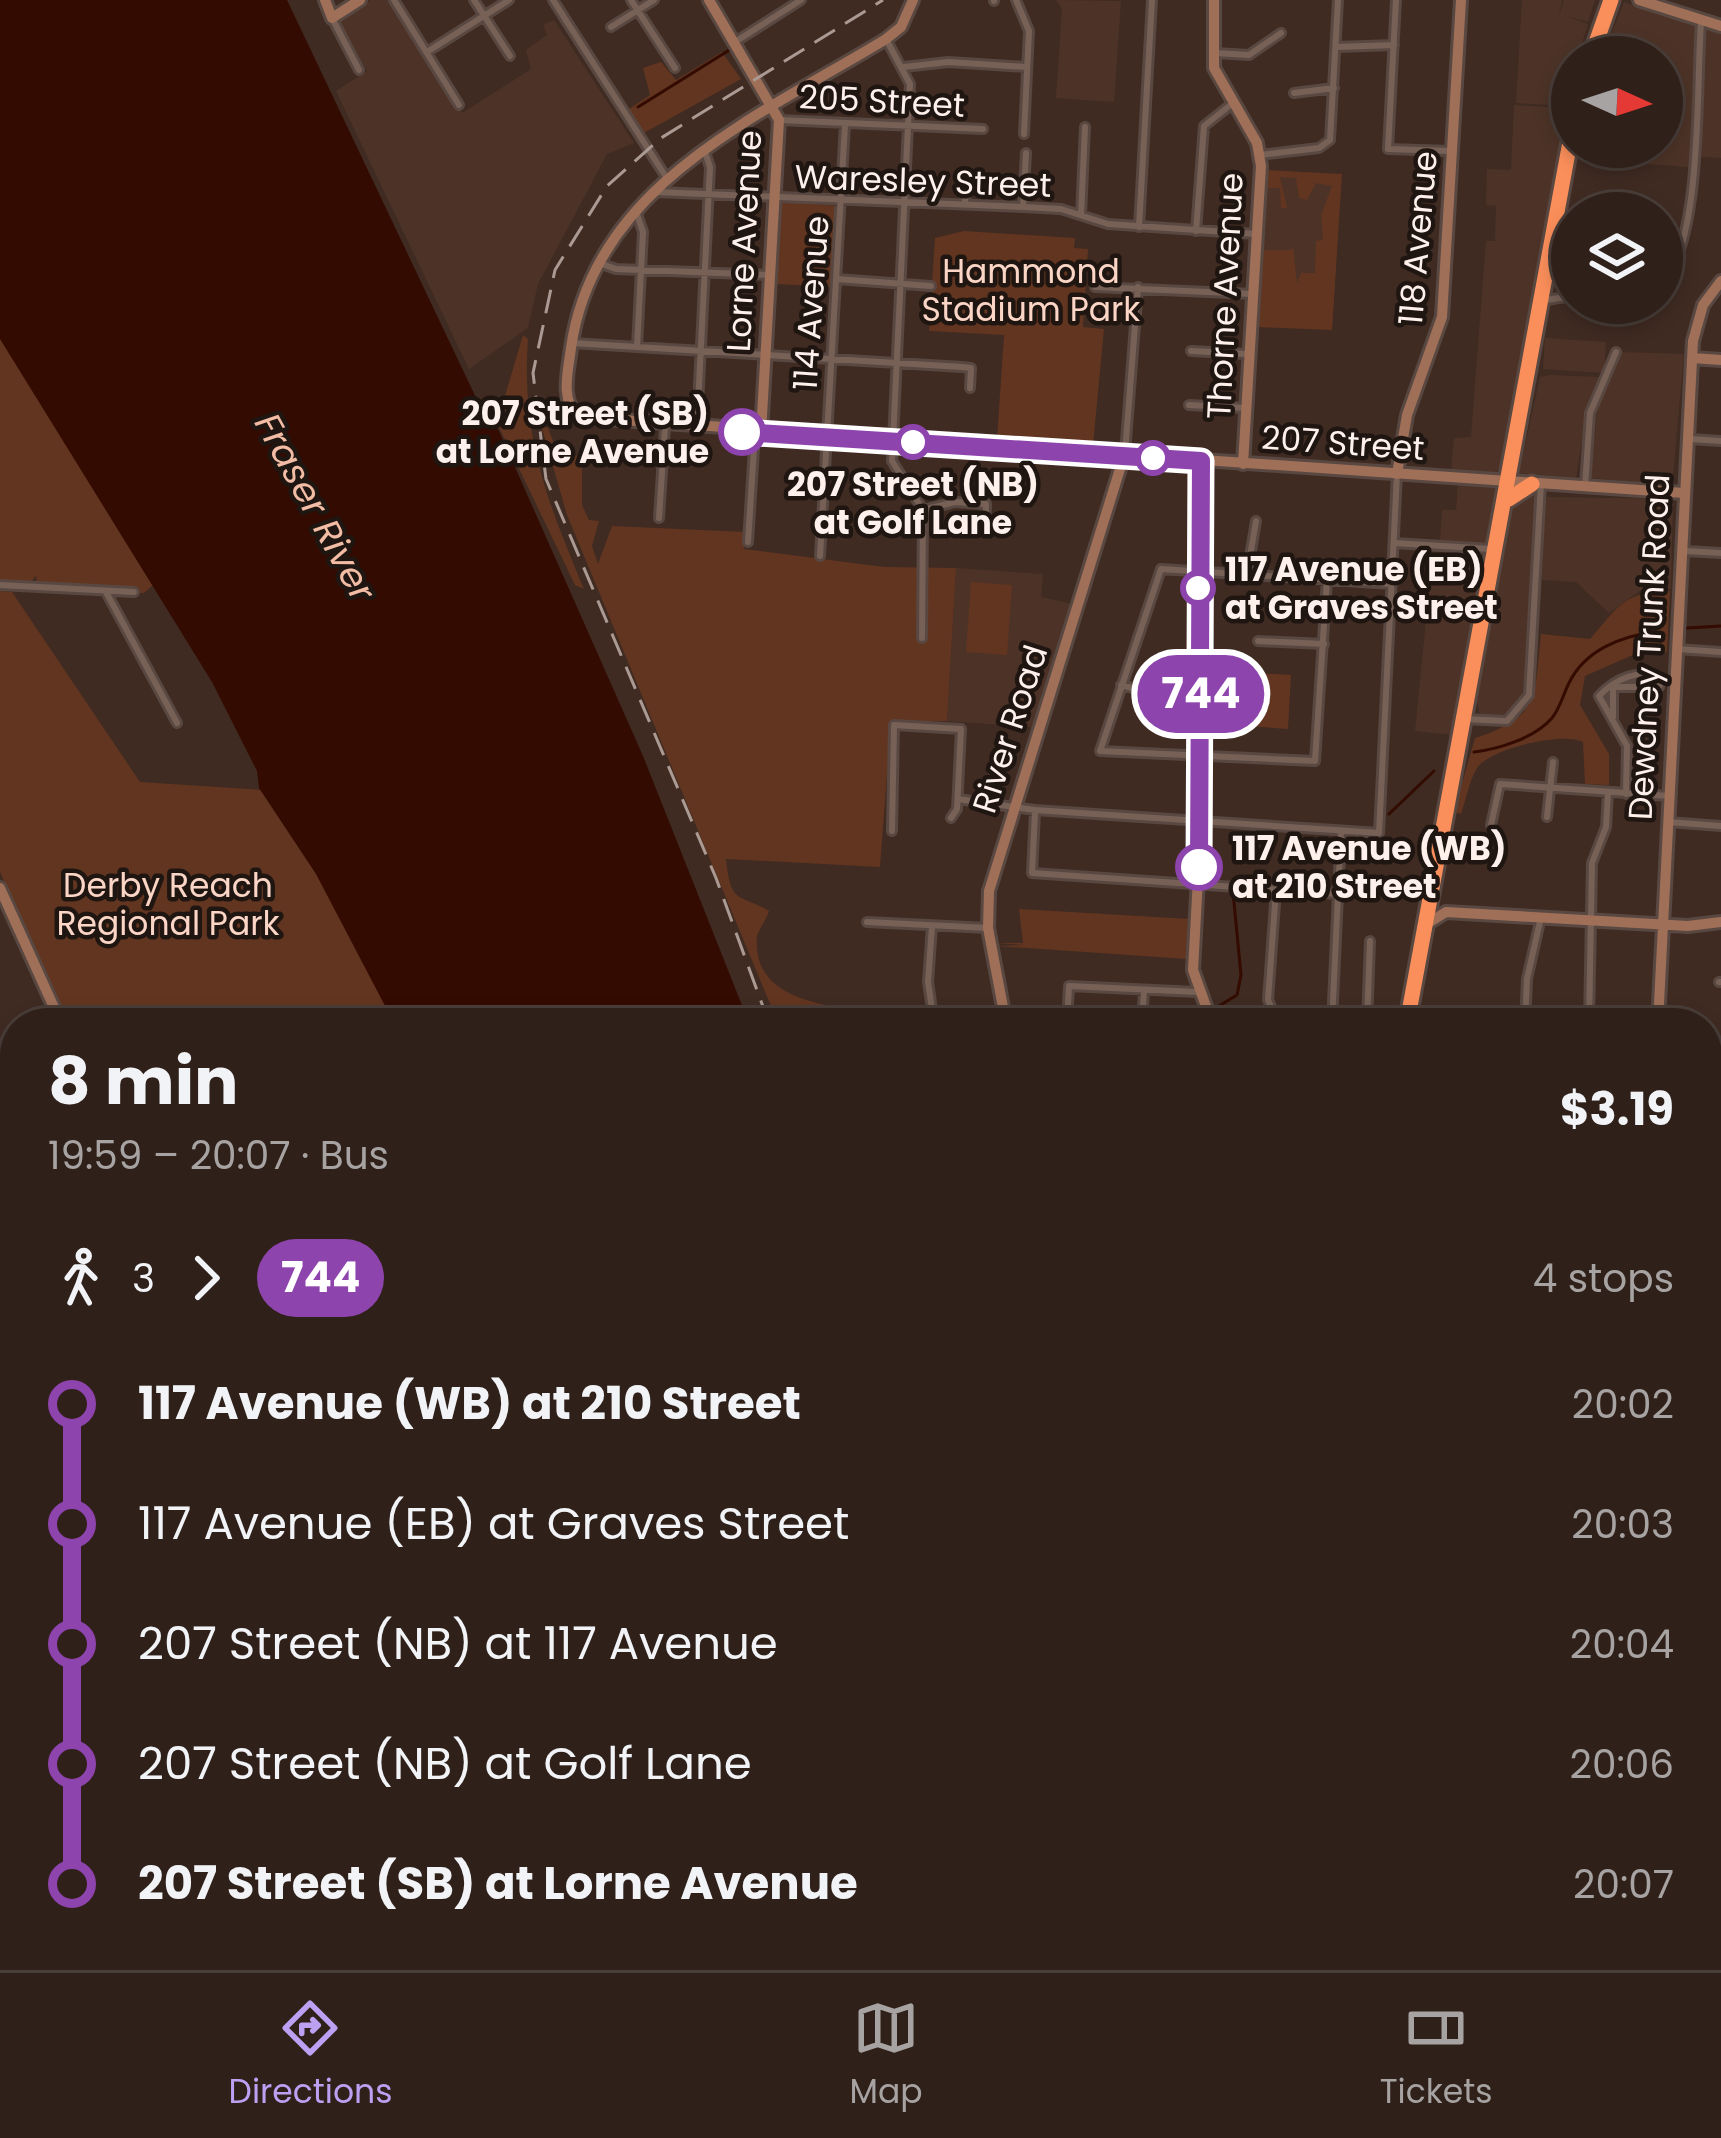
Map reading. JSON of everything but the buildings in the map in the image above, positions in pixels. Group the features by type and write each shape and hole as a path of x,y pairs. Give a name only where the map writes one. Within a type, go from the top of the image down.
{"highway":[{"path":"1595,36 1606,0"},
{"path":"1410,1008 1565,168"},
{"path":"1508,488 1537,484"},
{"path":"1489,578 1491,549 1508,488"}],"street":[{"path":"325,0 359,70"},
{"path":"332,18 360,0"},
{"path":"394,0 459,104"},
{"path":"474,0 510,56"},
{"path":"427,52 509,0"},
{"path":"553,0 667,177"},
{"path":"632,0 675,68"},
{"path":"611,27 654,0"},
{"name":"Lorne Avenue","path":"709,0 778,117 766,355 748,542"},
{"path":"735,42 788,4 801,0"},
{"path":"913,0 902,27 886,39 778,117 763,116 667,177 634,208 599,263 572,343 971,368 970,388"},
{"path":"1016,0 1029,31 1024,134"},
{"path":"1139,226 1152,0"},
{"name":"Thorne Avenue","path":"1214,0 1211,52 1260,155 1243,464"},
{"path":"1260,155 1326,146 1338,0"},
{"path":"1396,0 1388,149 1452,152"},
{"name":"118 Avenue","path":"1397,474 1407,415 1441,328 1461,0"},
{"path":"1639,0 1721,26"},
{"path":"1683,245 1689,226 1701,19"},
{"path":"1211,52 1249,55 1281,33"},
{"path":"886,39 904,67 908,128 892,441 894,466 923,510 922,638"},
{"path":"1336,46 1394,45"},
{"path":"904,67 948,62 1028,67"},
{"path":"1294,94 1334,88"},
{"path":"1196,231 1204,126 1233,103"},
{"name":"205 Street","path":"778,117 844,125 983,130"},
{"name":"114 Avenue","path":"820,556 844,125"},
{"path":"1081,215 1085,127"},
{"path":"696,428 709,195 705,152"},
{"path":"1023,206 1026,153"},
{"path":"964,203 966,182"},
{"name":"Waresley Street","path":"657,192 1023,206 1139,226 1256,234"},
{"path":"634,208 643,224 637,347"},
{"path":"599,263 641,271 770,275"},
{"path":"837,279 931,286"},
{"path":"1543,279 1551,287"},
{"name":"Dewdney Trunk Road","path":"1659,1008 1692,358 1700,311 1721,281"},
{"path":"1124,456 1138,286"},
{"path":"1095,287 1253,294"},
{"path":"1538,306 1551,299"},
{"name":"207 Street","path":"572,343 566,396 572,411 590,422 1397,474 1508,488"},
{"path":"1191,351 1249,354"},
{"path":"1585,487 1590,413 1616,352"},
{"path":"1692,358 1721,360"},
{"path":"1190,405 1246,408"},
{"path":"659,518 665,427"},
{"path":"1686,438 1721,441"},
{"name":"River Road","path":"1003,1008 988,928 988,890 1124,456"},
{"path":"1201,461 1202,821 1193,959 1197,992 1205,1008"},
{"path":"958,799 1035,810 1379,833 1397,474"},
{"path":"1461,728 1514,716 1529,695 1537,484 1684,493"},
{"path":"923,510 955,502 986,504 985,531"},
{"path":"1247,574 1256,521"},
{"path":"1394,543 1491,549"},
{"path":"1681,551 1721,553"},
{"path":"1327,579 1315,761 1100,751 1161,569 1327,579 1392,584"},
{"path":"0,585 134,592"},
{"path":"106,592 177,723"},
{"path":"1258,640 1324,644"},
{"path":"1677,649 1721,652"},
{"path":"1613,687 1659,687 1662,680 1637,673 1613,687 1598,700 1627,746 1626,794"},
{"path":"1121,685 1140,690"},
{"path":"1612,717 1613,687"},
{"path":"1466,699 1484,723"},
{"path":"1461,728 1484,723"},
{"path":"892,831 894,725 961,729 958,799 951,818"},
{"path":"1547,817 1552,762"},
{"path":"1491,824 1500,784 1669,796"},
{"path":"1589,1008 1592,863 1606,827 1608,792"},
{"path":"1035,810 1032,873 1337,893"},
{"path":"1668,822 1721,826"},
{"path":"1333,1008 1341,831"},
{"path":"0,888 55,1008"},
{"path":"1272,1008 1268,1000 1276,890"},
{"path":"1430,896 1446,911"},
{"path":"1425,925 1446,911 1663,924 1721,922"},
{"path":"1526,1008 1541,917"},
{"path":"867,922 988,928"},
{"path":"932,926 928,982 932,1008"},
{"path":"1367,1008 1370,941"},
{"path":"1068,1008 1069,986 1197,992"},
{"path":"1143,1008 1144,991"}],"shaded area":[{"path":"371,0 389,0 462,113 531,69 526,50 547,35 543,25 554,20 634,143 607,154 538,284 528,328 469,369 336,91 367,71 338,21"},
{"path":"1056,0 1121,1 1114,102 1056,98 1062,9"},
{"path":"1522,0 1562,0 1559,16 1564,0 1595,0 1588,22 1566,16 1588,24 1584,36 1551,36 1551,105 1516,103"},
{"path":"1624,2 1721,34 1721,158 1691,156 1689,167 1683,167 1683,36 1610,36"},
{"path":"1514,105 1551,107 1551,168 1558,168 1502,468 1492,475 1451,472 1454,438 1471,437 1486,241 1495,241 1496,206 1486,205 1487,169 1511,170"},
{"path":"1266,172 1341,176 1332,330 1258,325"},
{"path":"1545,338 1606,342 1604,373 1543,369"},
{"path":"1620,352 1684,354 1672,486 1591,478 1597,409"},
{"path":"1540,377 1600,377 1588,404 1576,478 1519,473"},
{"path":"1458,483 1496,488 1486,543 1440,542 1442,510 1456,510"},
{"path":"1532,490 1537,496 1526,695 1512,714 1489,719 1480,714 1475,696 1512,503"},
{"path":"1545,497 1673,499 1671,589 1641,590 1609,613 1576,582 1542,580"},
{"path":"1433,550 1481,552 1485,558 1453,735 1415,731"},
{"path":"956,568 1043,574 1041,597 1073,604 1032,727 947,721"}],"green space":[{"path":"722,52 741,79 644,133 629,109 650,95 643,68 661,62 676,80"},
{"path":"1265,170 1342,174 1332,330 1256,327 1260,250 1291,250 1293,246 1297,283 1301,273 1315,273 1316,241 1323,240 1321,215 1332,186 1316,183 1307,200 1299,198 1296,178 1280,177 1287,208 1281,208 1280,188 1264,188"},
{"path":"781,202 839,206 835,287 777,284"},
{"name":"Hammond Stadium Park","path":"964,231 1075,238 1074,248 1088,249 1083,327 1104,329 1093,445 997,439 1004,335 929,331 935,238"},
{"path":"0,329 109,501 153,585 144,593 37,585 36,575 30,584 0,583"},
{"path":"523,335 528,339 533,438 584,589 575,585 497,423"},
{"path":"541,425 548,428 555,446 582,458 582,505 589,520 599,521 592,546 598,564 612,526 745,532 744,549 884,567 956,568 947,721 891,721 880,867 726,859 734,891 769,911 757,937 759,959 767,975 796,996 844,1008 772,1008 567,515"},
{"path":"971,582 1012,585 1007,655 966,652"},
{"name":"Derby Reach Regional Park","path":"0,591 12,592 140,782 262,790 267,785 393,1008 62,1008 0,872"},
{"path":"1670,591 1667,652 1635,654 1585,676 1580,705 1609,754 1609,785 1585,784 1583,742 1544,740 1484,761 1474,773 1461,814 1454,812 1475,738 1512,721 1530,702 1541,634 1590,639 1632,598"},
{"path":"1236,672 1291,675 1288,729 1234,725"},
{"path":"1019,909 1190,919 1187,959 996,946 1024,945 996,943 1023,943"}],"water":[{"name":"Fraser River","path":"0,0 287,0 479,404 499,431 643,756 743,1008 386,1008 316,874 259,788 257,771 212,682 0,339"}],"waterway":[{"path":"638,107 731,49"},
{"path":"1687,628 1721,626"},
{"path":"1474,752 1536,731 1552,718 1576,671 1594,653 1617,641 1656,632"},
{"path":"1389,814 1434,771"},
{"path":"1216,1008 1237,995 1241,975 1233,892"}],"railway":[{"path":"764,1008 716,878 546,479 533,373 555,270 607,186 661,138 883,0"}],"bus line":[{"name":"744","path":"742,432 1201,461 1197,563 1203,786 1199,867"}],"place":[{"name":"207 Street (SB) at Lorne Avenue","path":"742,432"},
{"name":"207 Street (NB) at Golf Lane","path":"913,442"},
{"name":"117 Avenue (EB) at Graves Street","path":"1198,588"},
{"name":"117 Avenue (WB) at 210 Street","path":"1199,867"}]}
